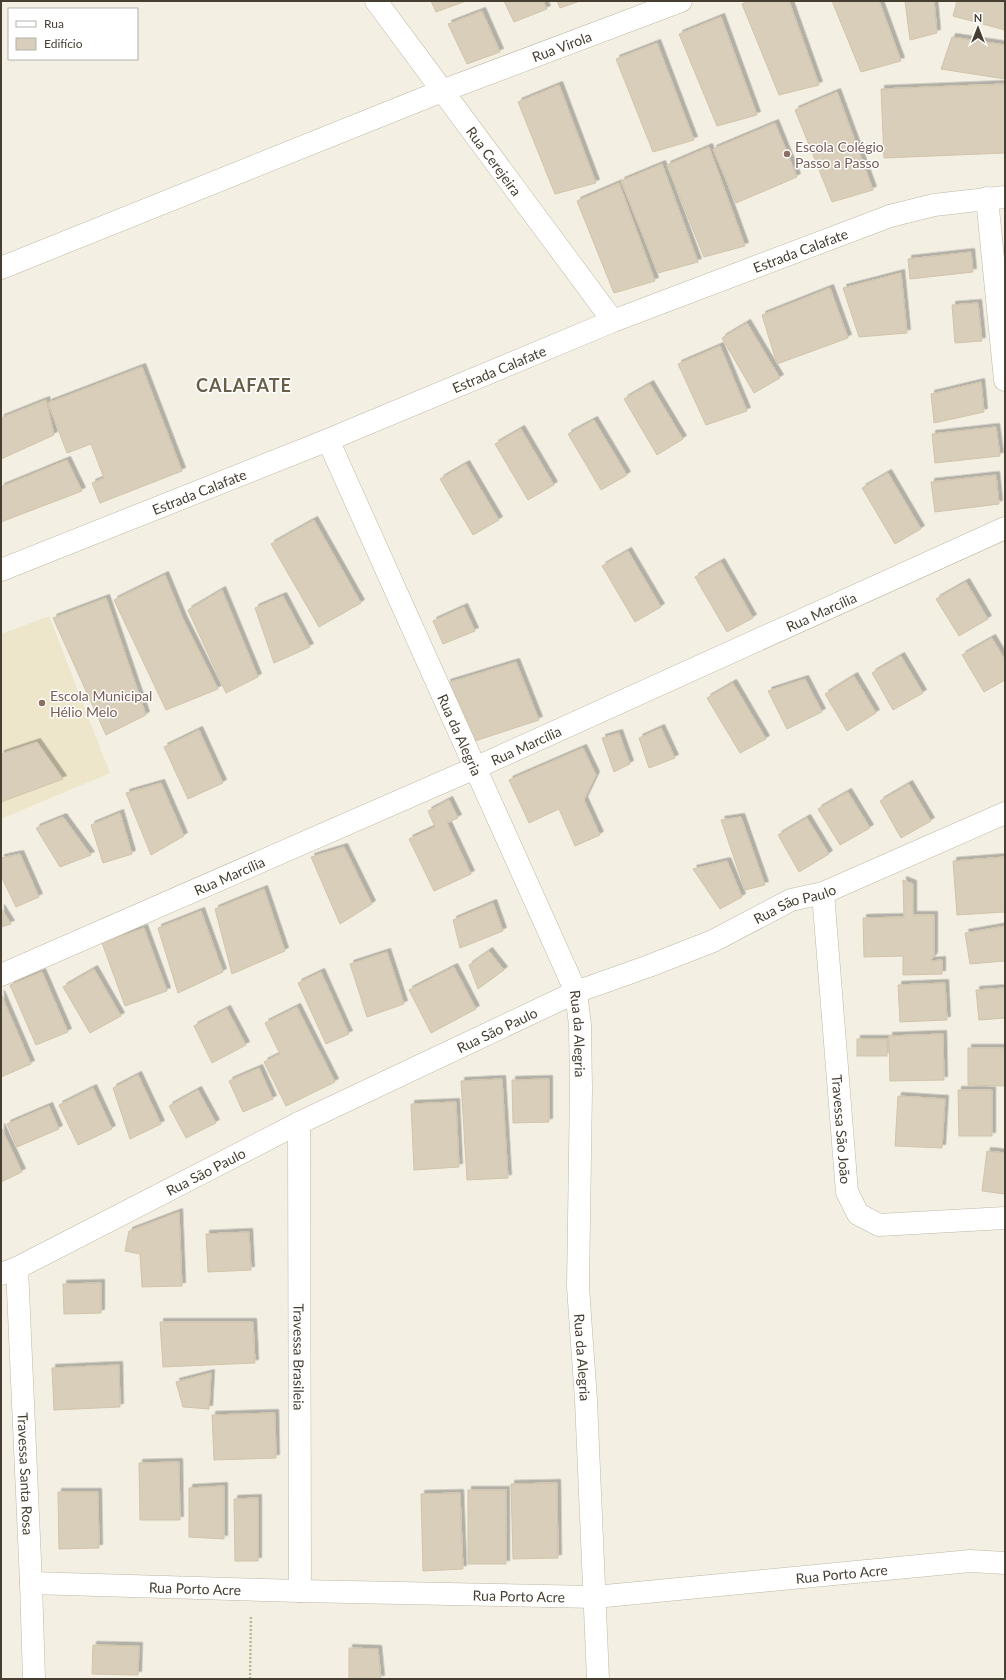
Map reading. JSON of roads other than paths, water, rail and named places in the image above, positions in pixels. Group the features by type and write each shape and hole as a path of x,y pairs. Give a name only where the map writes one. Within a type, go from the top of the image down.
{"street":[{"name":"Rua Cerejeira","path":"376,1 613,321"},
{"name":"Rua Virola","path":"1,268 442,91 682,1"},
{"name":"Estrada Calafate","path":"1,570 328,440 613,321 890,216 934,205 996,198"},
{"path":"996,198 1005,380"},
{"name":"Rua da Alegria","path":"328,440 576,992 580,1025 581,1089 578,1287 586,1400 598,1679"},
{"name":"Rua Marcília","path":"1,975 475,768 1005,528"},
{"name":"Rua São Paulo","path":"9,1271 299,1123 576,992 713,941 790,900 823,893 1005,813"},
{"name":"Travessa São João","path":"823,893 847,1192 858,1214 879,1225 1005,1218"},
{"name":"Travessa Brasileia","path":"299,1123 300,1591"},
{"name":"Travessa Santa Rosa","path":"9,1271 32,1583 34,1679"},
{"name":"Rua Porto Acre","path":"32,1583 300,1591 595,1597 970,1561 1005,1563"}],"place":[{"name":"Escola Colégio Passo a Passo","path":"787,154"},
{"name":"Escola Municipal Hélio Melo","path":"42,703"}],"district":[{"name":"CALAFATE","path":"244,385"}]}
